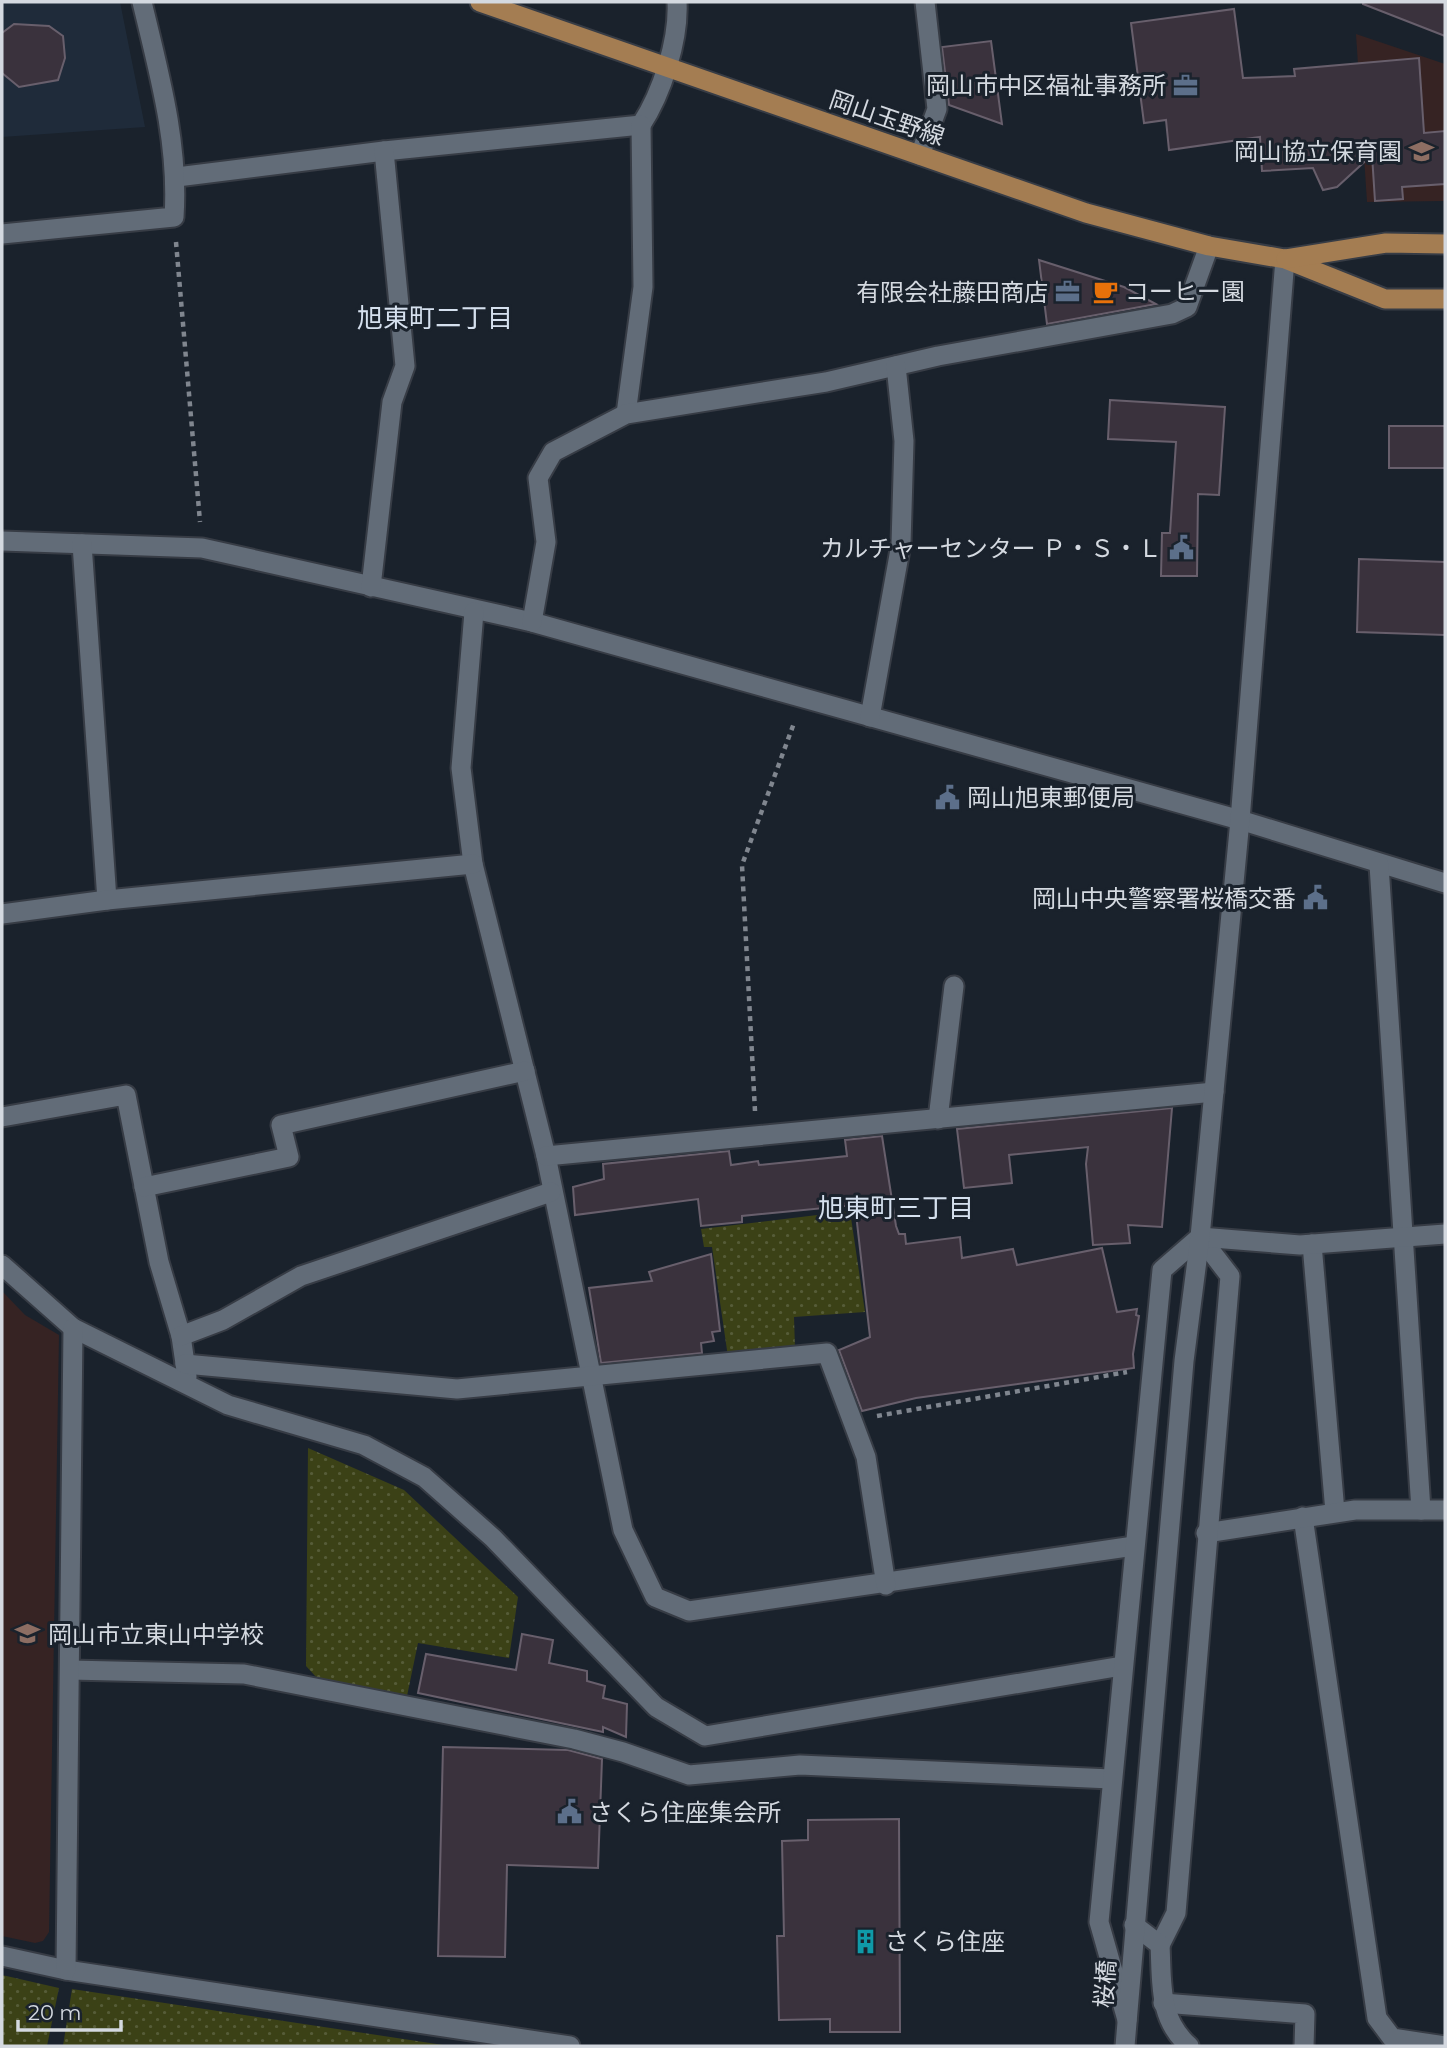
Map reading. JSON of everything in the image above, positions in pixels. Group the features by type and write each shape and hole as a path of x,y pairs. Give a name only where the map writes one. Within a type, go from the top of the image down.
{"main road":[{"name":"岡山玉野線","path":"480,2 1086,213 1209,246 1284,259 1385,299 1445,299"},
{"name":"岡山玉野線","path":"1284,259 1386,243 1445,244"}],"street":[{"path":"2,234 174,218 177,177 164,91 142,2"},
{"path":"626,414 643,287 641,125 651,110 666,66 678,18 677,2"},
{"path":"920,155 937,109 925,2"},
{"path":"177,177 384,151 641,125"},
{"path":"371,587 392,402 405,366 384,151"},
{"path":"532,622 546,542 538,478 553,452 626,414 826,382 896,366 1172,314 1187,307 1209,246"},
{"name":"桜橋","path":"1125,2046 1184,1362 1200,1237 1240,820 1284,259"},
{"path":"870,717 901,544 904,441 896,366"},
{"path":"2,541 202,548 532,622 1240,820 1379,866 1445,884"},
{"path":"82,544 107,900"},
{"path":"474,611 461,768 473,864 546,1156 551,1192 623,1530 656,1597 689,1611 886,1585 1134,1546"},
{"path":"2,914 107,900 473,864"},
{"path":"1379,866 1401,1237 1421,1510"},
{"path":"938,1119 954,986"},
{"path":"144,1187 289,1157 281,1125 525,1071"},
{"path":"546,1156 1214,1092"},
{"path":"2,1117 126,1096 159,1262 181,1336 189,1385"},
{"path":"181,1336 223,1320 301,1276 551,1192"},
{"path":"1127,2021 1098,1922 1162,1270 1200,1237 1312,1244 1445,1234"},
{"path":"1189,2046 1175,2032 1163,2003 1160,1944 1176,1913 1206,1533 1230,1276 1200,1237"},
{"path":"1312,1244 1335,1513"},
{"path":"2,1265 73,1328 228,1405 364,1445 424,1478 493,1538 656,1707 705,1736 1122,1666"},
{"path":"66,1970 73,1328"},
{"path":"185,1364 457,1389 827,1353 866,1457 886,1585"},
{"path":"1206,1533 1335,1513 1445,1510"},
{"path":"1303,1517 1377,2018 1392,2038 1445,2046"},
{"path":"69,1670 244,1674 574,1739 623,1752 689,1775 800,1765 1111,1779"},
{"path":"1134,1925 1160,1944"},
{"path":"2,1956 66,1970 570,2046"},
{"path":"1163,2003 1305,2014 1304,2046"}],"path":[{"path":"174,218 202,548"},
{"path":"757,1136 742,865 803,699"},
{"path":"852,1421 1151,1369"}],"shaded area":[{"path":"2,2 120,2 145,127 2,137"},
{"path":"1356,34 1445,64 1445,201 1367,202"},
{"name":"岡山市立東山中学校","path":"2,1291 25,1315 59,1335 49,1932 43,1941 35,1943 2,1936"}],"green space":[{"path":"850,1211 865,1312 794,1317 795,1349 728,1357 712,1247 704,1247 701,1229"},
{"path":"308,1448 404,1490 518,1597 509,1658 418,1643 407,1696 317,1678 306,1666"},
{"path":"2,1975 59,1988 47,2046 2,2046"},
{"path":"72,1989 450,2046 63,2046"}],"building":[{"path":"1445,2 1445,36 1363,4"},
{"path":"1234,9 1243,78 1295,76 1294,69 1419,58 1424,133 1445,131 1445,184 1402,187 1403,199 1375,201 1372,155 1337,187 1323,190 1313,168 1262,171 1260,137 1169,150 1166,120 1144,123 1131,23"},
{"path":"14,24 49,26 63,36 65,58 58,80 19,87 2,73 2,33"},
{"path":"991,41 1002,124 949,105 942,47"},
{"path":"1039,260 1124,287 1156,304 1047,324"},
{"path":"1110,400 1225,407 1219,495 1198,494 1197,576 1161,576 1162,533 1170,533 1176,442 1108,439"},
{"path":"1389,426 1445,426 1445,468 1389,468"},
{"path":"1359,559 1445,562 1445,635 1357,632"},
{"path":"1172,1108 1162,1227 1128,1225 1130,1243 1093,1245 1086,1164 1088,1147 1009,1155 1012,1183 964,1188 957,1129"},
{"path":"882,1136 896,1226 899,1234 905,1234 906,1244 960,1237 962,1258 1013,1249 1017,1265 1102,1248 1117,1312 1137,1309 1136,1315 1139,1316 1133,1354 1134,1368 916,1398 862,1411 839,1350 870,1337 855,1205 742,1216 742,1222 701,1226 698,1199 575,1215 573,1187 604,1179 603,1164 729,1151 731,1165 758,1161 759,1165 847,1156 845,1140"},
{"path":"711,1254 720,1331 712,1332 714,1341 701,1343 702,1353 601,1363 589,1288 652,1281 649,1272"},
{"path":"522,1634 553,1640 549,1663 587,1671 587,1681 605,1686 603,1698 627,1704 626,1737 603,1727 603,1732 418,1693 426,1654 516,1670"},
{"path":"443,1747 568,1750 602,1759 598,1868 507,1865 505,1957 438,1956"},
{"name":"さくら住座","path":"899,1819 900,2032 830,2032 830,2019 779,2020 777,1936 784,1936 782,1841 808,1840 808,1820"}],"place":[{"name":"岡山市中区福祉事務所","path":"1186,85"},
{"name":"岡山協立保育園","path":"1422,151"},
{"name":"コーヒー園","path":"1105,291"},
{"name":"有限会社藤田商店","path":"1068,292"},
{"name":"カルチャーセンター Ｐ・Ｓ・Ｌ","path":"1182,548"},
{"name":"岡山旭東郵便局","path":"947,797"},
{"name":"岡山中央警察署桜橋交番","path":"1316,898"},
{"name":"岡山市立東山中学校","path":"28,1634"},
{"name":"さくら住座集会所","path":"569,1812"},
{"name":"さくら住座","path":"865,1941"}],"district":[{"name":"旭東町二丁目","path":"435,318"},
{"name":"旭東町三丁目","path":"896,1208"}]}
